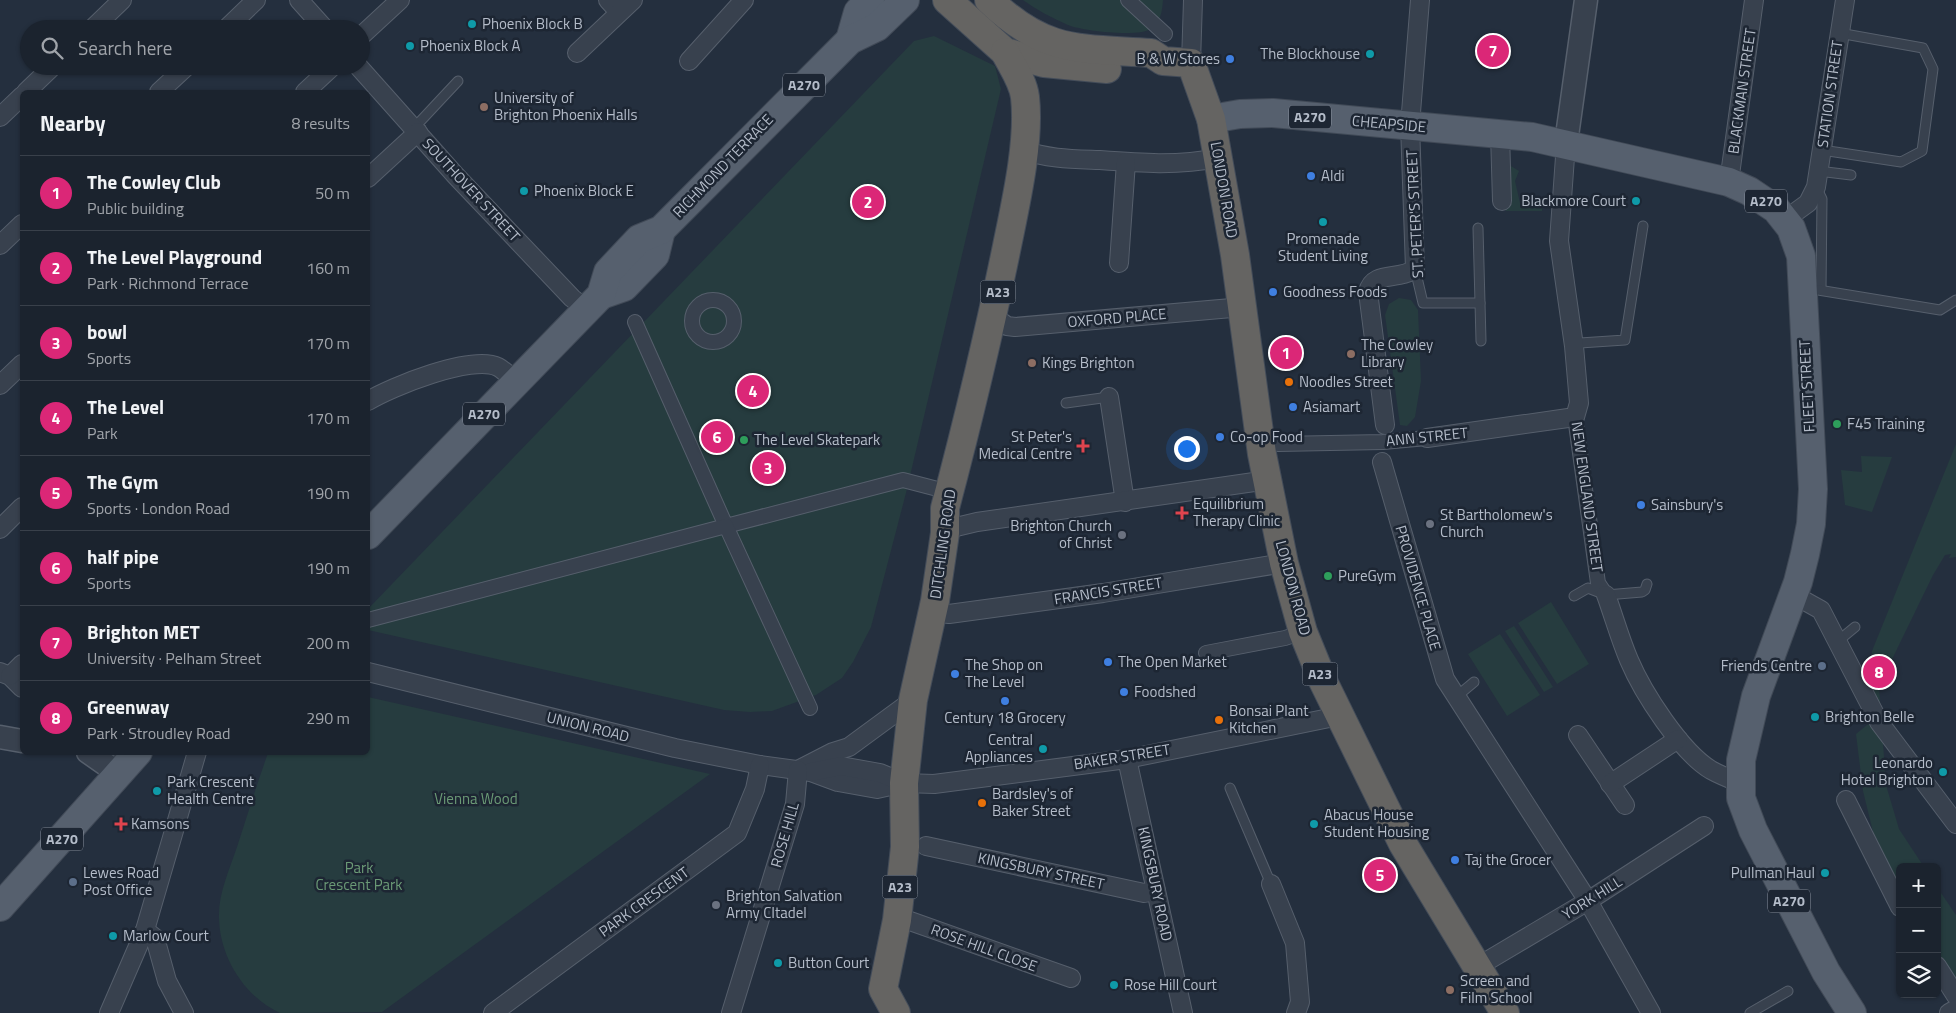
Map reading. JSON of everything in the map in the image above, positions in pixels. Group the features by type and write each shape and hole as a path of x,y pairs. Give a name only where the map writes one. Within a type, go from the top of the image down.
{"highway":[{"name":"A23","path":"948,0 1005,52"},
{"path":"988,0 1025,30 1052,42 1076,48 1152,53 1164,62"},
{"path":"1005,52 1044,63 1065,66 1148,71 1164,62 1191,62"},
{"name":"DITCHLING ROAD","path":"880,1001 897,920 905,847 904,783 913,700 932,612 945,533 945,508 993,316 1015,209 1023,150 1026,122 1025,94 1005,52"},
{"name":"A23","path":"1191,62 1211,119"},
{"name":"LONDON ROAD","path":"1211,119 1243,307 1262,454 1284,563 1303,632 1339,716 1403,844 1505,1013"},
{"name":"A23","path":"880,1001 896,1013"}],"main road":[{"name":"RICHMOND TERRACE","path":"850,40 858,12 870,0"},
{"name":"RICHMOND TERRACE","path":"370,533 594,302 624,287 655,255 661,230 850,40 877,27 905,0"},
{"name":"CHEAPSIDE","path":"1211,119 1240,114 1273,113 1532,137 1566,143"},
{"name":"FLEET STREET","path":"1566,143 1729,182 1766,201 1786,219 1799,247 1812,289 1813,489 1811,524 1806,554 1798,582 1790,599 1756,696 1741,760 1740,783"},
{"name":"A270","path":"0,908 135,755"},
{"name":"A270","path":"1740,783 1744,809 1753,830 1826,972 1852,1013"}],"street":[{"path":"101,20 122,0"},
{"path":"235,20 256,0"},
{"path":"299,0 317,20"},
{"path":"370,28 400,0"},
{"path":"578,53 613,6 633,0"},
{"path":"689,60 744,0"},
{"path":"1128,0 1164,34"},
{"path":"1191,62 1193,0"},
{"name":"ST. PETER'S STREET","path":"1415,269 1410,125 1420,0"},
{"path":"1566,143 1586,0"},
{"name":"BLACKMAN STREET","path":"1729,182 1754,0"},
{"name":"STATION STREET","path":"1786,219 1808,203 1817,179 1845,0"},
{"path":"28,90 44,75"},
{"path":"161,90 177,75"},
{"path":"308,90 324,75"},
{"name":"SOUTHOVER STREET","path":"366,75 572,298 594,302"},
{"path":"0,117 20,98"},
{"path":"370,176 416,130"},
{"path":"1500,134 1502,201"},
{"name":"NEW ENGLAND STREET","path":"1566,143 1559,241 1574,346 1579,403 1575,417 1598,583 1606,595 1630,662 1656,708 1678,739 1712,771 1740,783"},
{"path":"1023,150 1044,157 1174,164 1218,158"},
{"path":"1119,263 1126,162"},
{"path":"0,245 20,226"},
{"name":"PROVIDENCE PLACE","path":"1415,269 1403,276 1378,278 1373,282 1368,292 1384,434 1382,462 1438,659 1445,679 1588,901 1651,1013"},
{"name":"OXFORD PLACE","path":"993,316 1007,326 1015,327 1243,307"},
{"path":"635,322 810,708"},
{"path":"370,400 399,386 461,366 487,364 498,366 516,382"},
{"path":"0,385 20,366"},
{"path":"1109,397 1124,502"},
{"name":"ANN STREET","path":"1278,444 1384,434 1427,438 1575,417"},
{"path":"370,619 903,480 949,492"},
{"path":"945,533 956,527 977,522 1268,480"},
{"path":"0,529 20,509"},
{"name":"FRANCIS STREET","path":"932,612 959,613 1113,591 1284,563"},
{"path":"1790,599 1804,600 1821,610 1880,722 1956,824"},
{"path":"1206,653 1284,638 1303,632"},
{"name":"UNION ROAD","path":"370,672 675,748 760,765 805,771 838,782 877,788 904,783"},
{"path":"805,771 833,752 849,747 913,700"},
{"name":"BAKER STREET","path":"904,783 934,784 1214,746 1339,716"},
{"path":"1578,735 1624,806"},
{"path":"0,738 20,741"},
{"path":"1610,784 1678,739"},
{"path":"92,755 118,773"},
{"path":"109,1013 145,930 196,755"},
{"name":"KINGSBURY ROAD","path":"1127,759 1182,1012"},
{"name":"PARK CRESCENT","path":"494,1013 737,833 755,789 760,765"},
{"name":"ROSE HILL","path":"731,1013 805,771"},
{"path":"1846,800 1896,899"},
{"name":"YORK HILL","path":"1477,967 1588,901 1704,826"},
{"name":"KINGSBURY STREET","path":"926,846 1144,893 1156,891"},
{"path":"1271,884 1295,943 1300,1002 1296,1013"},
{"name":"ROSE HILL CLOSE","path":"897,920 910,922 1071,978"},
{"path":"145,930 155,938 167,981 184,1013"},
{"path":"1941,972 1956,996"},
{"path":"1950,1013 1956,1009"}],"lane":[{"path":"1822,150 1901,162 1922,151 1934,69 1924,48 1839,33"},
{"path":"416,130 458,81"},
{"path":"1817,179 1851,175"},
{"name":"STATION STREET","path":"1812,289 1822,199 1817,179"},
{"path":"1574,346 1625,340 1643,226"},
{"path":"1478,228 1480,341"},
{"name":"ST. PETER'S STREET","path":"1415,269 1423,302 1480,303"},
{"path":"1812,289 1940,310 1956,300"},
{"path":"1066,403 1109,397"},
{"path":"1574,596 1588,588 1606,595 1642,592 1647,584"},
{"path":"1838,641 1855,627"},
{"path":"1456,697 1474,682"},
{"path":"1230,788 1271,884"},
{"path":"1750,1013 1788,991"}],"green space":[{"path":"1023,0 1163,0 1160,15 1152,28 1136,33 1124,33 1098,31 1068,25 1045,14"},
{"path":"934,36 995,66 1001,89 906,493 871,627 853,662 842,678 816,695 772,711 724,710 370,630 370,607 914,41"},
{"path":"1506,163 1519,171 1515,181 1520,203 1543,201 1542,211 1506,211"},
{"path":"1399,298 1411,300 1418,310 1421,381 1415,417 1407,426 1400,425 1385,315 1389,304"},
{"path":"1956,444 1956,557 1949,558 1951,554 1945,555 1933,575 1879,686 1886,785 1899,829 1921,863 1896,863 1896,883 1874,836 1863,791 1856,734 1872,721 1872,651"},
{"path":"1861,456 1892,457 1872,512 1845,505 1841,470 1862,472"},
{"path":"1551,602 1589,664 1557,684 1518,623"},
{"path":"1514,626 1553,687 1544,692 1505,631"},
{"path":"1500,634 1540,695 1507,716 1468,654"},
{"name":"Park Crescent Park","path":"370,697 710,774 382,1012 280,1013 267,1006 244,985 228,958 220,929 219,906 267,755 370,755"},
{"path":"1941,893 1956,915 1956,982 1941,958"}],"place":[{"name":"Phoenix Block B","path":"472,24"},
{"name":"Phoenix Block A","path":"410,46"},
{"name":"Brighton MET","path":"1493,51"},
{"name":"The Blockhouse","path":"1370,54"},
{"name":"B & W Stores","path":"1230,59"},
{"name":"University of Brighton Phoenix Halls","path":"484,107"},
{"name":"Aldi","path":"1311,176"},
{"name":"Phoenix Block E","path":"524,191"},
{"name":"Blackmore Court","path":"1636,201"},
{"name":"The Level Playground","path":"868,202"},
{"name":"Promenade Student Living","path":"1323,222"},
{"name":"Goodness Foods","path":"1273,292"},
{"name":"The Cowley Club","path":"1286,353"},
{"name":"The Cowley Library","path":"1351,354"},
{"name":"Kings Brighton","path":"1032,363"},
{"name":"Noodles Street","path":"1289,382"},
{"name":"The Level","path":"753,391"},
{"name":"Asiamart","path":"1293,407"},
{"name":"F45 Training","path":"1837,424"},
{"name":"half pipe","path":"717,437"},
{"name":"Co-op Food","path":"1220,437"},
{"name":"The Level Skatepark","path":"744,440"},
{"name":"St Peter's Medical Centre","path":"1083,446"},
{"name":"bowl","path":"768,468"},
{"name":"Sainsbury's","path":"1641,505"},
{"name":"Equilibrium Therapy Clinic","path":"1182,513"},
{"name":"St Bartholomew's Church","path":"1430,524"},
{"name":"Brighton Church of Christ","path":"1122,535"},
{"name":"PureGym","path":"1328,576"},
{"name":"The Open Market","path":"1108,662"},
{"name":"Friends Centre","path":"1822,666"},
{"name":"Greenway","path":"1879,672"},
{"name":"The Shop on The Level","path":"955,674"},
{"name":"Foodshed","path":"1124,692"},
{"name":"Century 18 Grocery","path":"1005,701"},
{"name":"Brighton Belle","path":"1815,717"},
{"name":"Bonsai Plant Kitchen","path":"1219,720"},
{"name":"Central Appliances","path":"1043,749"},
{"name":"Leonardo Hotel Brighton","path":"1943,772"},
{"name":"Park Crescent Health Centre","path":"157,791"},
{"name":"Bardsley's of Baker Street","path":"982,803"},
{"name":"Kamsons","path":"121,824"},
{"name":"Abacus House Student Housing","path":"1314,824"},
{"name":"Taj the Grocer","path":"1455,860"},
{"name":"Pullman Haul","path":"1825,873"},
{"name":"The Gym","path":"1380,875"},
{"name":"Lewes Road Post Office","path":"73,882"},
{"name":"Brighton Salvation Army CItadel","path":"716,905"},
{"name":"Marlow Court","path":"113,936"},
{"name":"Button Court","path":"778,963"},
{"name":"Rose Hill Court","path":"1114,985"},
{"name":"Screen and Film School","path":"1450,990"}],"park label":[{"name":"Vienna Wood","path":"476,799"}]}
